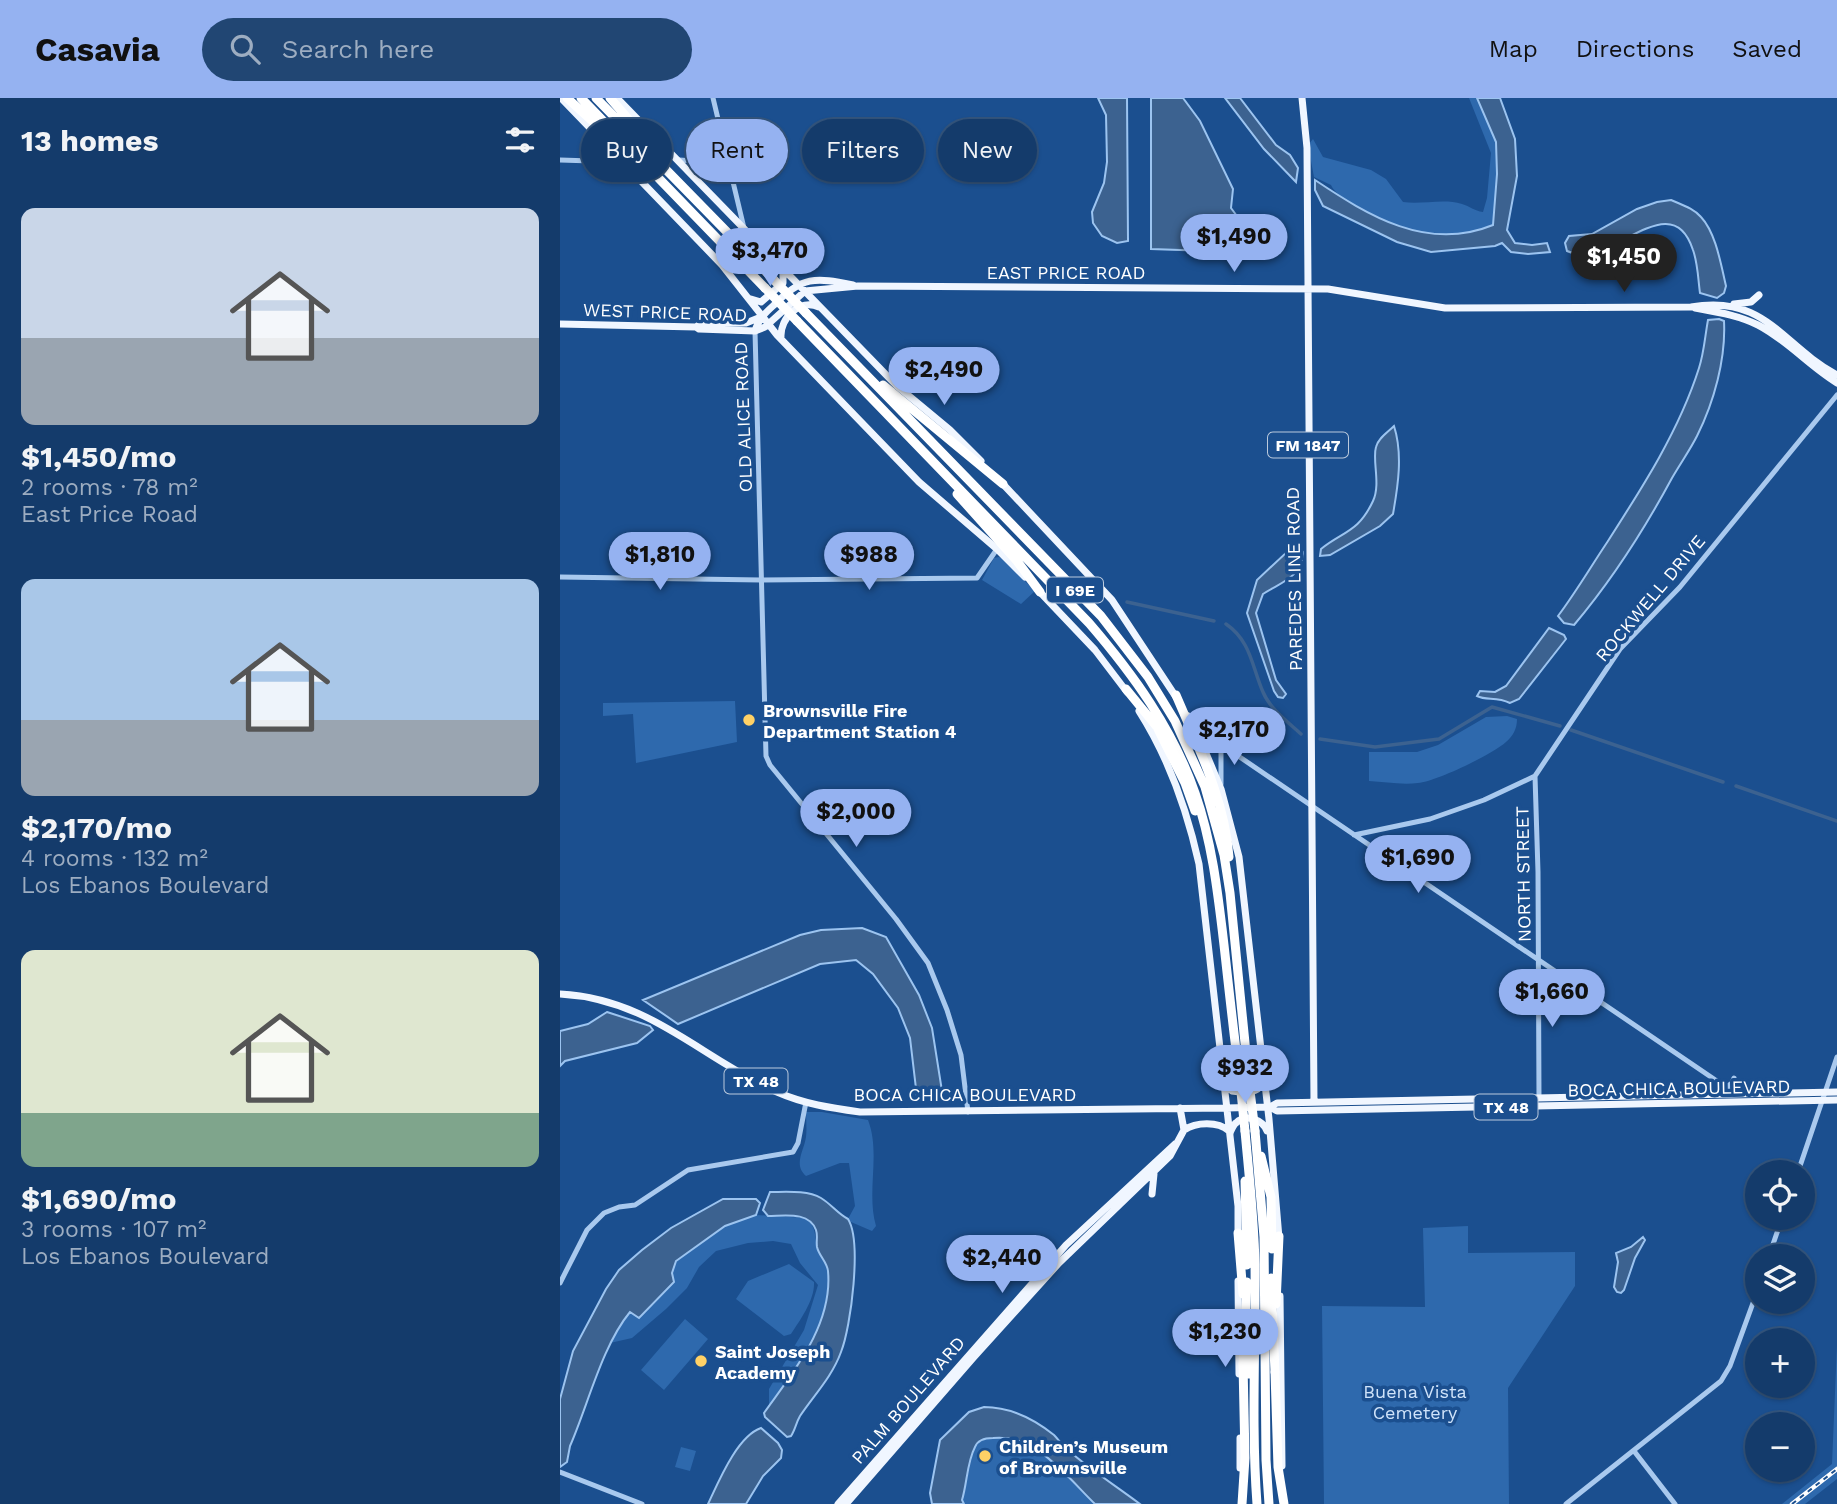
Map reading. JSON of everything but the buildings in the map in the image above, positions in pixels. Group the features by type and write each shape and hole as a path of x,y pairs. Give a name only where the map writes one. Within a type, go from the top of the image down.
{"highway":[{"path":"567,98 681,201"},
{"name":"I 69E","path":"581,98 1089,623 1127,669 1156,712 1188,777 1196,794 1212,860 1264,1237 1266,1460 1269,1504"},
{"name":"I 69E","path":"596,98 1101,616 1148,677 1179,729 1205,787 1224,855 1234,932 1244,1083"},
{"path":"610,98 665,161 692,197"},
{"path":"842,350 1003,484"},
{"path":"906,434 1017,561 1040,592"},
{"path":"1126,689 1157,727 1185,783 1212,860"},
{"path":"1176,695 1208,771 1222,814 1228,845 1234,932"},
{"path":"1250,1130 1267,1176 1272,1207 1271,1278 1278,1467 1284,1504"},
{"path":"1241,1504 1245,1458 1243,1364 1250,1130"},
{"name":"I 69E","path":"1250,1130 1254,1230 1257,1504"},
{"path":"1238,1233 1255,1446"},
{"path":"1266,1460 1279,1236"}],"main road":[{"path":"561,98 581,119"},
{"path":"617,98 898,386 950,430 1112,600 1195,727 1221,789 1239,857 1269,1107 1279,1236 1284,1504"},
{"name":"PAREDES LINE ROAD","path":"1302,98 1307,148 1314,1102"},
{"path":"642,182 712,254 779,336 919,482 997,549 1095,649 1126,689 1162,752 1186,812 1206,912 1238,1206 1241,1504"},
{"path":"744,295 755,302 762,302 783,283 786,271"},
{"path":"786,271 799,278 821,281"},
{"name":"EAST PRICE ROAD","path":"798,283 821,281 858,286"},
{"path":"779,336 755,331 762,317 798,283"},
{"name":"EAST PRICE ROAD","path":"805,291 858,286 1307,288 1358,292 1420,305 1460,309 1691,307 1726,304 1762,317 1837,375"},
{"path":"768,324 805,291"},
{"path":"1726,304 1748,303 1759,295"},
{"path":"779,336 783,322 801,305 812,304 823,309"},
{"name":"EAST PRICE ROAD","path":"1691,307 1742,317 1758,325 1818,372 1837,383"},
{"path":"696,327 700,324 746,323 762,317"},
{"name":"WEST PRICE ROAD","path":"560,324 755,331 768,324"},
{"name":"BOCA CHICA BOULEVARD","path":"560,994 595,998 642,1013 759,1083 806,1102 860,1112 1269,1107 1277,1111 1544,1106 1824,1097 1837,1092"},
{"path":"1224,1077 1229,1089 1238,1092 1260,1088 1264,1078"},
{"name":"BOCA CHICA BOULEVARD","path":"1269,1107 1277,1102 1604,1097 1723,1091 1837,1100"},
{"path":"1544,1106 1547,1101 1601,1100 1604,1097"},
{"path":"1480,1107 1486,1103 1534,1102 1539,1098"},
{"name":"PALM BOULEVARD","path":"838,1504 849,1501 1059,1263 1170,1156 1184,1130 1180,1108"},
{"path":"1229,1133 1237,1122 1253,1119 1265,1125 1271,1142"},
{"path":"1184,1130 1199,1125 1218,1125 1229,1133"},
{"name":"PALM BOULEVARD","path":"849,1501 1066,1245 1181,1139"},
{"path":"1153,1194 1155,1172"}],"street":[{"path":"713,98 718,119"},
{"path":"560,160 581,161"},
{"path":"678,160 686,160"},
{"path":"733,182 744,228"},
{"name":"OLD ALICE ROAD","path":"755,331 767,760 928,963 961,1055 968,1112"},
{"name":"ROCKWELL DRIVE","path":"1535,776 1620,649 1680,587 1837,395"},
{"path":"560,577 761,580 977,578 997,549"},
{"path":"1195,727 1716,1083 1723,1091 1734,1078"},
{"path":"1221,745 1221,789"},
{"path":"1354,835 1430,819 1484,800 1535,776"},
{"name":"NORTH STREET","path":"1535,776 1539,1098"},
{"path":"1802,1160 1837,1058"},
{"path":"560,1283 587,1230 604,1213 635,1205 688,1170 793,1152 806,1102"},
{"path":"1566,1504 1721,1381 1730,1366 1749,1314"},
{"path":"1634,1451 1675,1504"},
{"path":"560,1472 642,1504"}],"green space":[{"path":"1469,98 1477,98 1496,142 1497,174 1493,225 1456,235 1423,234 1393,225 1361,210 1337,193 1331,185 1314,177 1308,145 1313,139 1323,157 1371,170 1386,179 1403,202 1455,202 1483,212 1491,153"},
{"path":"999,557 1035,591 1021,604 982,580 994,558"},
{"path":"735,701 737,742 636,763 633,714 603,716 603,703"},
{"path":"1507,716 1517,719 1511,737 1464,767 1418,783 1369,781 1369,752 1417,752 1438,745 1486,717"},
{"path":"806,1112 868,1120 873,1146 872,1199 876,1226 872,1231 848,1219 855,1206 849,1163 840,1163 806,1176 802,1172 800,1158 806,1137"},
{"path":"756,1215 806,1218 814,1228 817,1247 827,1266 829,1283 827,1301 811,1339 769,1405 769,1389 804,1330 818,1285 800,1263 791,1244 773,1241 748,1243 716,1251 699,1267 687,1288 666,1309 632,1338 610,1343 630,1312 672,1273 676,1261 725,1226"},
{"name":"Buena Vista Cemetery","path":"1468,1226 1468,1253 1575,1252 1575,1286 1508,1388 1509,1504 1324,1504 1322,1306 1425,1307 1423,1228"},
{"path":"789,1264 814,1282 814,1289 810,1303 799,1322 791,1334 784,1336 736,1299 748,1281"},
{"path":"685,1319 708,1339 664,1390 641,1370"},
{"path":"1837,1345 1837,1479 1805,1504 1782,1504 1810,1482 1815,1482 1815,1478 1832,1464"},
{"path":"983,1439 1011,1439 1043,1453 1095,1504 964,1504 962,1501 974,1448"},
{"path":"681,1447 696,1451 690,1471 675,1467"}],"shaded area":[{"path":"1098,98 1127,98 1128,241 1117,243 1102,236 1093,223 1092,212 1104,183 1107,162 1106,115"},
{"path":"1151,98 1183,98 1200,121 1233,189 1231,208 1254,239 1252,248 1239,252 1151,249"},
{"path":"1225,98 1240,98 1276,145 1290,155 1298,168 1296,182 1264,149"},
{"path":"1477,98 1500,98 1515,139 1517,176 1507,230 1515,243 1547,243 1550,252 1511,252 1502,243 1431,252 1397,242 1323,206 1315,190 1315,180 1378,217 1422,232 1469,232 1493,225 1497,174 1496,142"},
{"path":"1671,200 1698,214 1711,232 1726,286 1724,293 1717,298 1700,293 1693,250 1683,231 1670,224 1638,232 1601,250 1584,254 1567,251 1565,243 1569,236 1592,234 1637,209"},
{"path":"1708,320 1724,321 1721,365 1714,395 1697,436 1627,554 1574,625 1564,623 1558,616 1633,502 1670,437 1699,368"},
{"path":"1394,426 1399,459 1393,514 1380,526 1330,555 1320,556 1321,549 1356,526 1367,512 1376,487 1376,447"},
{"path":"1298,546 1303,552 1299,568 1290,578 1263,594 1256,613 1276,680 1286,694 1283,698 1278,697 1274,691 1247,613 1257,580 1288,551"},
{"path":"1549,628 1564,635 1566,639 1519,699 1510,703 1477,696 1480,691 1495,692 1506,686"},
{"path":"862,928 886,937 919,995 932,1028 942,1091 938,1100 923,1101 917,1097 910,1038 898,1008 873,974 856,960 820,964 678,1024 643,1000 800,935 821,930"},
{"path":"607,1012 650,1026 653,1030 637,1043 565,1061 560,1066 560,1031 588,1024"},
{"path":"770,1192 803,1193 821,1198 848,1219 854,1246 854,1284 841,1352 828,1378 800,1416 791,1436 787,1437 764,1413 809,1347 818,1329 828,1291 828,1271 818,1250 817,1232 813,1224 802,1217 768,1216 763,1210"},
{"path":"723,1199 756,1199 760,1203 756,1215 725,1226 676,1261 672,1273 674,1282 639,1318 630,1312 603,1359 570,1446 567,1462 560,1467 560,1399 573,1351 606,1289 619,1270 642,1250 671,1228"},
{"path":"1643,1237 1645,1240 1635,1258 1624,1290 1617,1292 1614,1287 1618,1262 1616,1253 1631,1247"},
{"path":"984,1407 1012,1412 1038,1424 1054,1435 1077,1458 1140,1504 1095,1504 1062,1470 1037,1450 1008,1438 993,1438 980,1441 972,1453 962,1500 964,1504 932,1504 930,1493 940,1440 969,1412"},
{"path":"761,1428 778,1443 782,1450 781,1458 763,1476 746,1504 708,1504 736,1450 744,1440"}],"waterway":[{"path":"1127,602 1214,621"},
{"path":"1226,624 1246,646 1270,704 1301,734"},
{"path":"1320,739 1375,747 1439,739 1492,707 1560,726"},
{"path":"1571,730 1723,782"},
{"path":"1736,786 1837,821"}],"railway":[{"path":"1792,1504 1837,1469"}],"place":[{"name":"Brownsville Fire Department Station 4","path":"749,720"},
{"name":"Saint Joseph Academy","path":"701,1361"},
{"name":"Children’s Museum of Brownsville","path":"985,1456"}]}
